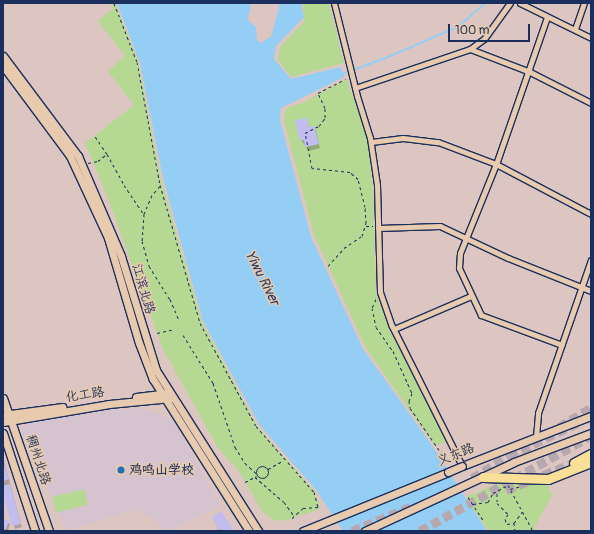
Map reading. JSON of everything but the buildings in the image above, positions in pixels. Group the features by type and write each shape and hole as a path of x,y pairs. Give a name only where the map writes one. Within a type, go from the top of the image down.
{"highway":[{"path":"574,463 591,454"},
{"path":"483,477 548,479 561,476 591,462"}],"main road":[{"name":"江滨北路","path":"3,56 57,126 82,164 121,256 156,370 166,396 258,531"},
{"name":"江滨北路","path":"3,66 70,156 108,238 138,344 175,412 249,531"},
{"name":"化工路","path":"3,422 8,416 166,396"},
{"name":"稠州北路","path":"3,398 49,531"},
{"name":"义东路","path":"303,531 331,518 591,416"},
{"name":"稠州北路","path":"3,433 35,531"},
{"path":"365,531 514,462 591,433"}],"street":[{"path":"334,3 355,88 371,142 377,185 380,292 394,329 462,466"},
{"path":"355,88 470,49 484,39 510,3"},
{"path":"520,3 591,38"},
{"path":"575,29 584,3"},
{"path":"548,17 530,72 496,164 468,238 460,253 460,268 471,296 481,315 562,345"},
{"path":"470,49 530,72 591,103"},
{"path":"371,142 403,138 438,142 496,164 591,214"},
{"path":"378,228 440,226 581,289 591,291"},
{"path":"536,437 538,413 591,260"},
{"path":"394,329 471,296"}],"path":[{"path":"114,3 137,62 160,185 200,323 256,426 314,492 318,507 303,508 292,519"},
{"path":"328,266 344,248 362,236 366,223 365,207 358,179 350,172 312,168 305,133 319,126 325,118 325,108 318,93 352,75"},
{"path":"95,136 124,185 144,214"},
{"path":"82,164 98,161 107,154"},
{"path":"160,185 152,195 144,214 142,241 144,253 155,278 170,298 178,318"},
{"path":"378,297 372,308 376,327 393,351 412,393 409,401 410,408 444,457"},
{"path":"157,333 174,329"},
{"path":"183,335 213,383 235,447 245,463 256,473"},
{"path":"267,469 285,459"},
{"path":"267,469 261,466 256,473 256,476 279,496 294,516"},
{"path":"245,482 256,476 266,477 267,469"},
{"path":"473,504 488,502 507,484 533,531"},
{"path":"510,489 519,488 524,484"},
{"path":"497,492 497,503 508,514 505,519 507,524 514,523"},
{"path":"468,497 482,520"},
{"path":"515,531 514,523 522,512"}],"shaded area":[{"name":"鸡鸣山学校","path":"142,408 174,421 221,506 167,531 163,531 153,517 134,510 67,530 21,432 26,422 39,415"}],"green space":[{"path":"109,3 115,3 138,61 161,180 202,322 257,426 315,492 320,509 283,521 272,519 263,512 238,470 218,448 163,349 110,204 85,143 134,105 108,71 125,56 98,21 113,9"},
{"path":"303,3 329,3 344,63 291,77 278,60 280,47 304,22"},
{"path":"347,79 367,138 373,186 376,293 390,332 451,440 435,446 366,348 314,235 284,121 285,110 291,106 302,103"},
{"path":"527,483 547,484 552,495 534,528 536,531 489,531 464,498 493,485"},
{"path":"84,489 88,505 56,513 52,497"}],"water":[{"name":"Yiwu River","path":"117,3 249,3 251,8 247,19 256,27 257,40 260,43 271,37 280,3 301,3 304,17 276,46 274,59 291,79 341,67 344,77 281,108 280,120 311,237 363,349 429,441 487,531 343,531 317,491 259,424 203,321 163,178 140,63"}],"waterway":[{"path":"342,74 386,58 458,27 486,3"}],"tunnel":[{"path":"559,427 591,408"},
{"path":"472,478 509,456 577,423"},
{"path":"420,531 591,436"},
{"path":"506,490 574,463"},
{"path":"352,531 415,505"}],"place":[{"name":"鸡鸣山学校","path":"121,470"}]}
